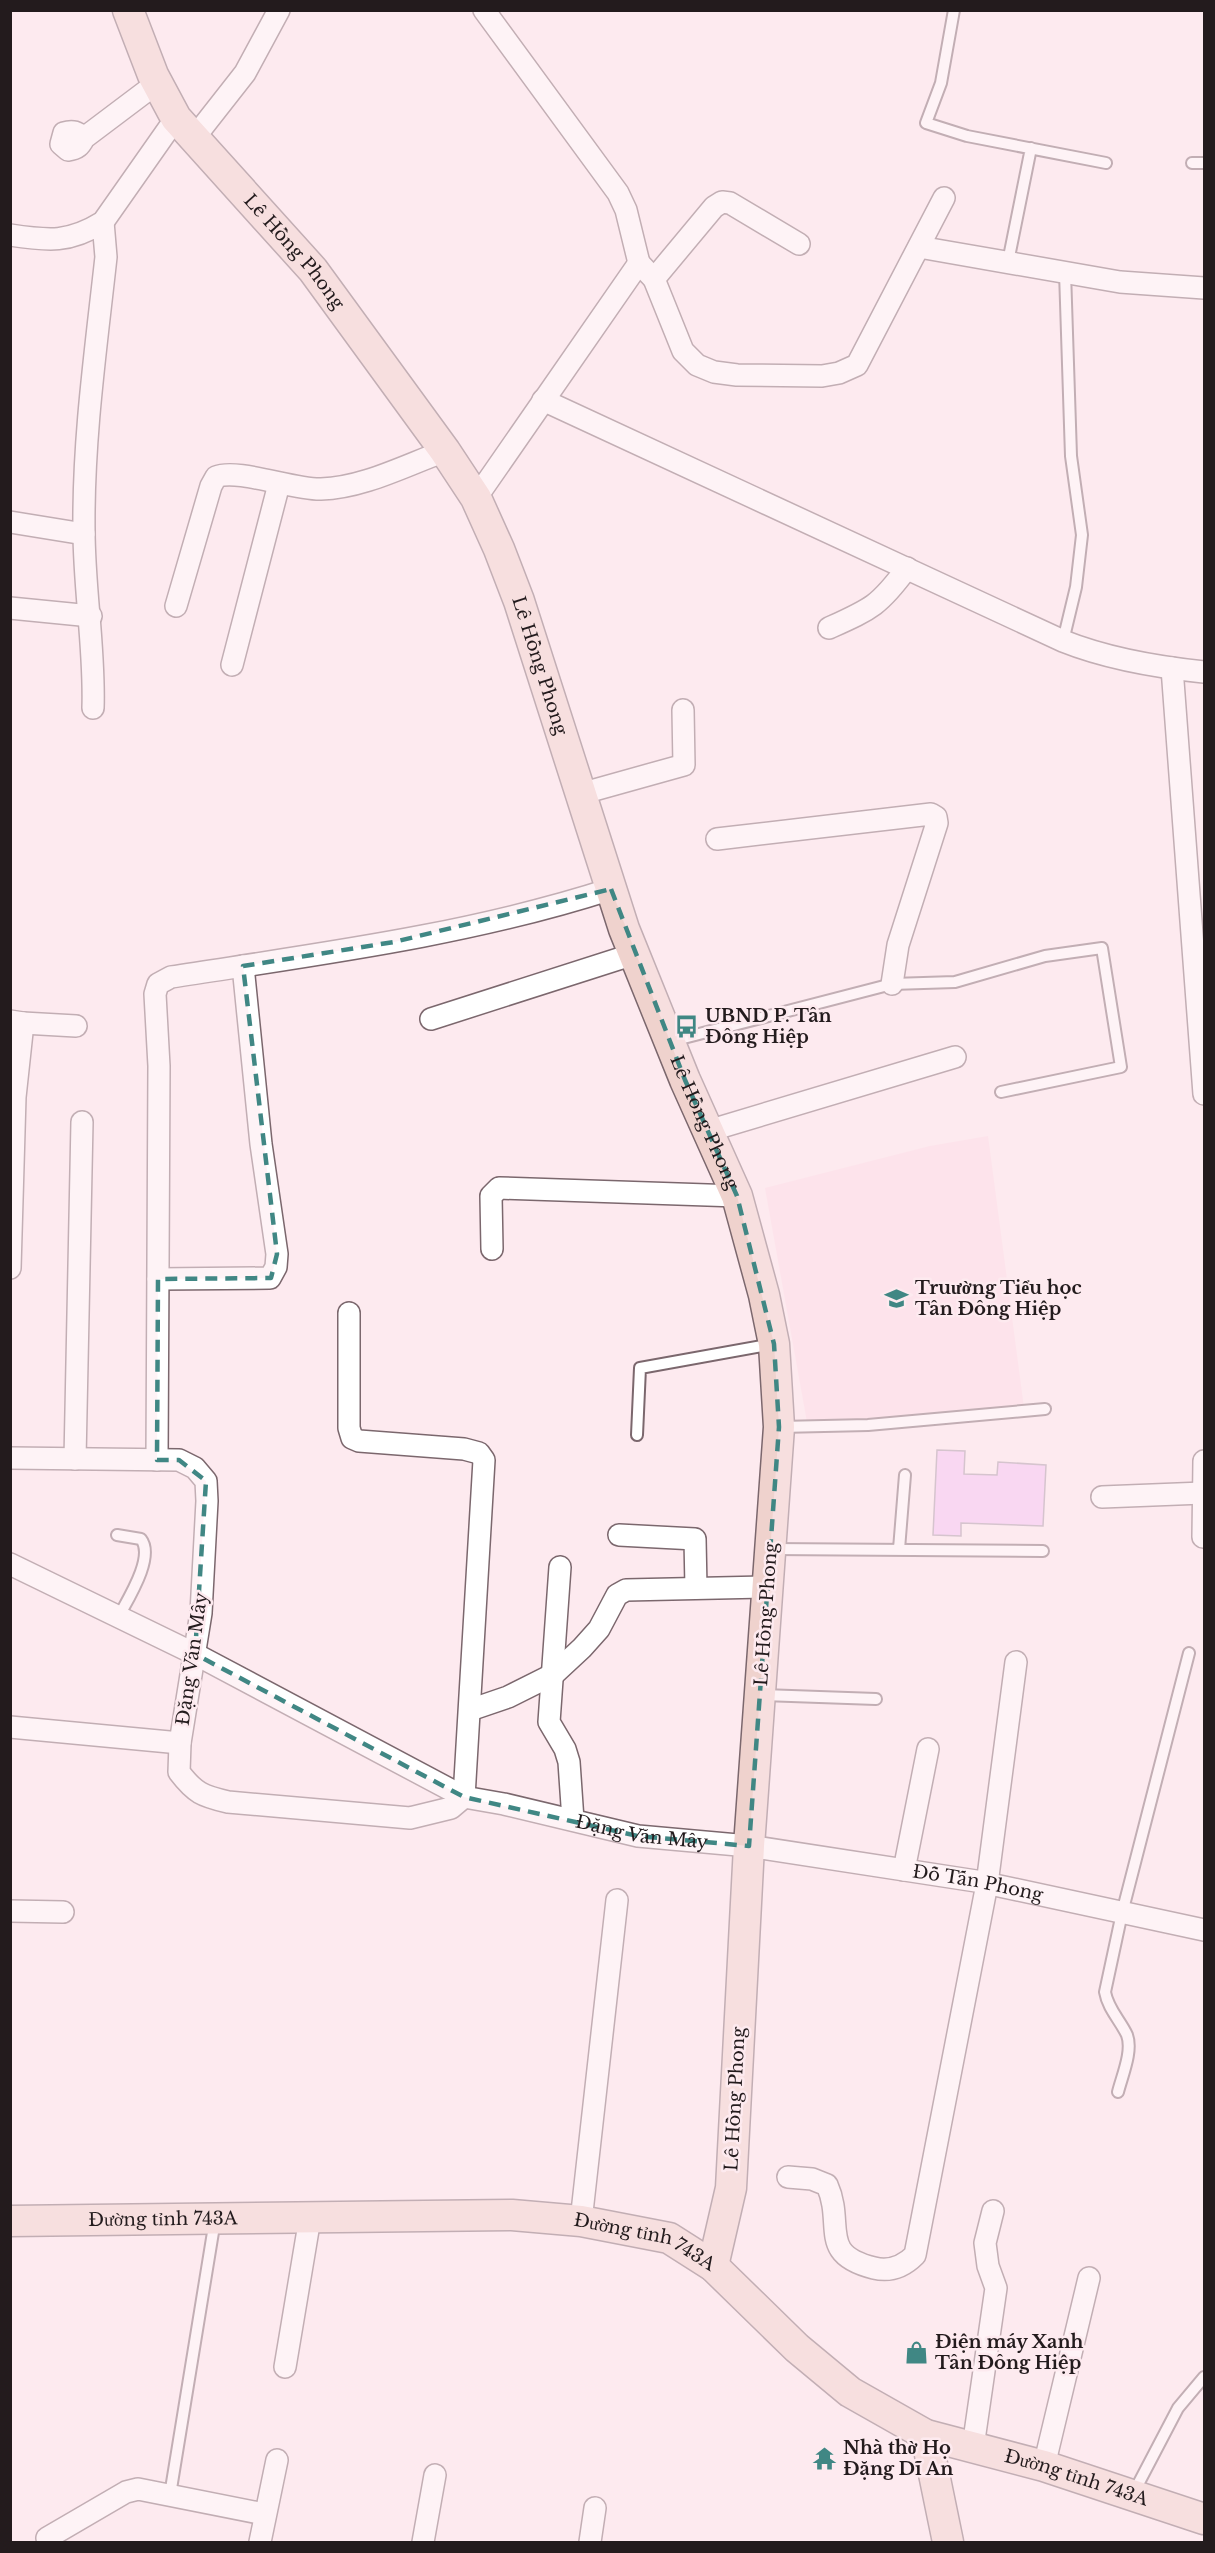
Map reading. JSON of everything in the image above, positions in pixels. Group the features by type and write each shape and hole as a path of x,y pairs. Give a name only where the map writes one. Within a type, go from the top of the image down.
{"main road":[{"name":"Lê Hồng Phong","path":"128,10 157,83 185,128 313,270 445,451 476,498 519,601 611,890 634,954 669,1042 737,1196 762,1285 774,1344 779,1427 749,1846 730,2188 713,2266"},
{"name":"Đường tỉnh 743A","path":"10,2221 512,2215 581,2221 669,2238 713,2266 797,2348 850,2392 926,2434 1044,2466 1204,2518"},
{"path":"926,2434 948,2542"}],"street":[{"path":"10,235 47,240 67,239 104,222 185,128 244,73 279,10"},
{"path":"484,10 618,193 626,210 639,263 654,279 683,351 698,365 714,372 737,375 822,376 839,373 857,365 944,198"},
{"path":"84,138 157,83"},
{"path":"654,279 714,207 722,202 730,203 800,244"},
{"path":"93,708 91,616 84,534 84,481 106,257 104,222"},
{"path":"919,247 1120,282 1204,288"},
{"path":"476,498 639,263"},
{"path":"543,400 1063,641 1095,654 1204,672"},
{"path":"176,606 211,486 216,477 230,475 324,489 362,481 445,451"},
{"path":"232,665 279,484"},
{"path":"10,522 84,534"},
{"path":"829,628 874,607 885,598 907,568"},
{"path":"10,608 91,616"},
{"path":"1172,668 1204,1094"},
{"path":"580,794 684,765 683,710"},
{"path":"717,839 931,814 936,817 937,823 898,945 892,984"},
{"path":"157,1460 159,1066 155,994 158,984 171,977 394,942 569,903 611,890"},
{"path":"431,1019 634,954"},
{"path":"158,1280 270,1278 276,1267 277,1254 261,1144 243,966"},
{"path":"10,1268 17,1022 76,1026"},
{"path":"708,1131 955,1057"},
{"path":"75,1459 82,1122"},
{"path":"492,1249 491,1196 499,1188 737,1196"},
{"path":"349,1313 349,1428 352,1438 359,1441 464,1449 479,1453 484,1460 464,1797"},
{"name":"Đặng Văn Mây","path":"10,1458 179,1460 195,1468 206,1481 201,1613 180,1743 179,1772 190,1787 202,1796 228,1802 410,1818 434,1814 450,1808 464,1797"},
{"path":"1203,1537 1204,1461"},
{"path":"1102,1497 1203,1493"},
{"path":"619,1535 695,1539 696,1588"},
{"name":"Đặng Văn Mây","path":"10,1564 195,1654 464,1797 504,1804 638,1836 749,1846"},
{"path":"560,1567 549,1722 565,1749 569,1762 573,1820"},
{"path":"470,1710 524,1690 554,1674 599,1629 617,1595 626,1590 768,1587"},
{"path":"788,2177 812,2180 826,2185 832,2196 837,2242 843,2256 855,2264 878,2270 903,2267 915,2255 987,1884 1016,1662"},
{"path":"10,1728 180,1743"},
{"path":"904,1870 928,1749"},
{"name":"Đỗ Tấn Phong","path":"749,1846 987,1884 1204,1930"},
{"path":"581,2221 617,1900"},
{"path":"10,1911 63,1912"},
{"path":"973,2447 996,2288 988,2266 985,2243 993,2211"},
{"path":"285,2367 310,2218"},
{"path":"1044,2466 1089,2278"},
{"path":"260,2542 277,2460"},
{"path":"423,2542 435,2475"},
{"path":"47,2538 126,2492 138,2488 264,2514"},
{"path":"590,2542 595,2508"}],"lane":[{"path":"954,10 941,83 927,123 967,136 1106,163"},
{"path":"1008,262 1031,148"},
{"path":"1192,163 1204,163"},
{"path":"1063,641 1076,587 1082,535 1071,456 1065,272"},
{"path":"669,1042 892,984 955,982 1045,956 1102,948 1121,1067 1001,1092"},
{"path":"637,1435 640,1368 774,1344"},
{"path":"779,1427 868,1425 1045,1409"},
{"path":"899,1549 905,1475"},
{"path":"117,1535 141,1539 147,1551 141,1570 119,1616"},
{"path":"771,1549 1043,1551"},
{"path":"1118,2092 1129,2043 1126,2034 1107,2004 1105,1992 1122,1913 1189,1653"},
{"path":"760,1695 876,1699"},
{"path":"170,2495 216,2217"},
{"path":"1133,2494 1178,2408 1204,2378"}],"highlighted area":[{"path":"611,889 685,1080 737,1196 774,1344 779,1427 749,1846 638,1836 464,1797 195,1654 206,1481 179,1460 157,1460 158,1279 271,1278 277,1254 243,966 394,942"}],"shaded area":[{"name":"Truường Tiểu học Tân Đông Hiệp","path":"988,1136 1024,1408 807,1422 765,1188 930,1146"}],"building":[{"path":"937,1450 965,1451 964,1474 997,1475 998,1462 1046,1465 1043,1526 961,1523 961,1536 933,1535"}],"place":[{"name":"UBND P. Tân Đông Hiệp","path":"687,1026"},
{"name":"Truường Tiểu học Tân Đông Hiệp","path":"897,1298"},
{"name":"Điện máy Xanh Tân Đông Hiệp","path":"917,2352"},
{"name":"Nhà thờ Họ Đặng Dĩ An","path":"825,2458"}]}
